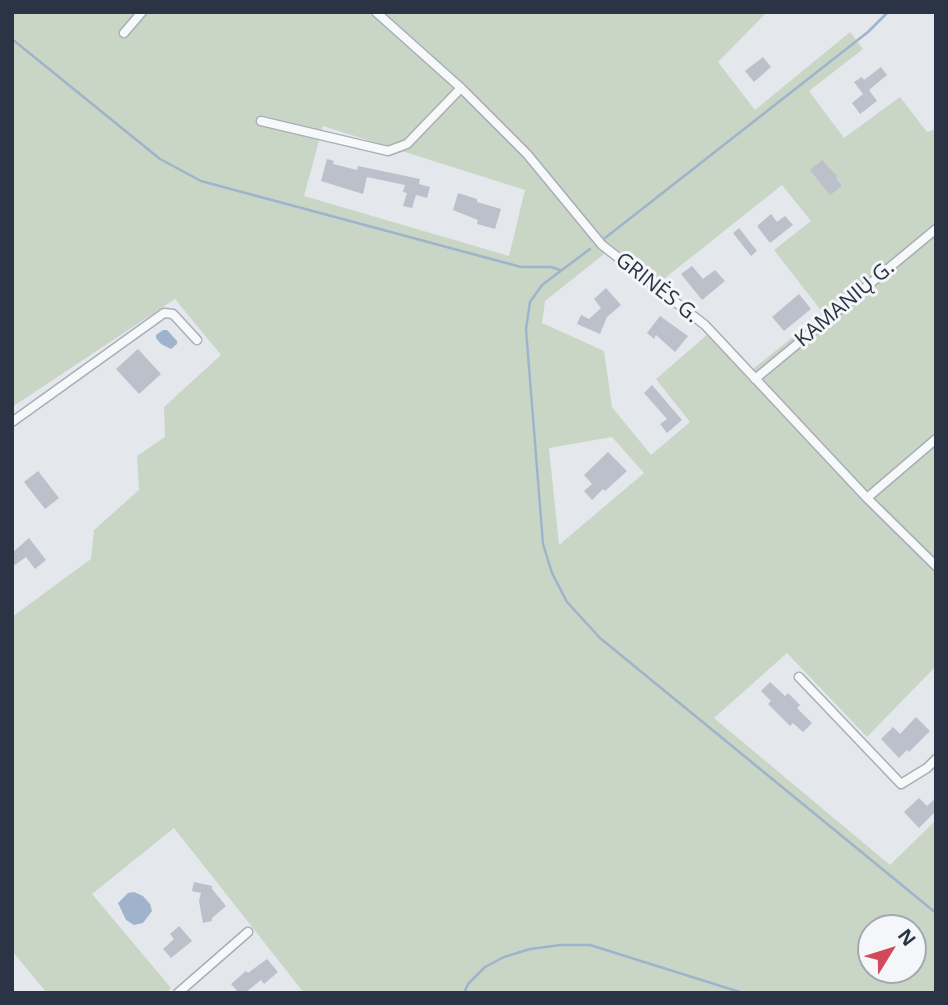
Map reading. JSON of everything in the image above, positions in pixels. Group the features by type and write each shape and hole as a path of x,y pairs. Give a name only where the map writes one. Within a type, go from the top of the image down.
{"street":[{"path":"124,33 142,12"},
{"name":"GRINĖS G.","path":"376,12 461,88 527,153 602,245 705,325 867,498 936,566"},
{"path":"261,121 388,151 407,144 461,88"},
{"name":"KAMANIŲ G.","path":"755,379 936,229"},
{"path":"12,422 164,313 173,314 197,340"},
{"path":"867,498 936,439"},
{"path":"799,677 901,784 936,760"},
{"path":"178,993 248,932"}],"green space":[{"path":"12,12 767,12 718,62 755,110 850,32 863,49 809,91 844,138 900,97 927,132 936,129 936,666 867,737 787,653 714,718 890,865 936,820 936,993 304,993 174,828 92,894 171,988 166,993 47,993 12,951 12,617 91,559 94,530 139,490 137,456 165,437 164,407 221,355 175,299 12,407","holes":["323,126 525,190 509,256 304,196","782,185 811,221 774,250 823,313 753,369 715,328 656,379 690,422 651,455 612,407 604,351 542,323 545,301 613,247 660,282","612,437 644,473 559,545 549,448"]}],"water":[{"path":"163,330 167,330 177,341 171,349 156,338"},
{"path":"134,892 143,896 152,911 143,923 134,925 126,920 118,903 128,893"}],"building":[{"path":"763,57 771,67 754,82 745,71"},
{"path":"881,67 887,75 869,90 877,101 860,114 852,103 863,94 854,82 862,77 864,80"},
{"path":"327,159 334,161 333,164 357,170 358,166 420,179 419,184 430,187 427,198 416,195 412,208 403,206 407,193 403,192 405,185 367,177 363,194 321,181"},
{"path":"822,160 837,176 842,186 830,195 810,170"},
{"path":"458,193 501,209 495,229 477,224 478,220 453,210"},
{"path":"771,214 777,222 785,216 793,225 770,243 757,226"},
{"path":"739,228 757,251 751,256 733,233"},
{"path":"692,266 703,279 715,270 725,281 702,300 681,274"},
{"path":"606,288 621,305 607,317 600,334 577,324 581,315 589,319 601,308 594,299"},
{"path":"799,294 811,309 784,331 772,317"},
{"path":"660,316 688,336 675,352 656,335 654,339 647,333"},
{"path":"138,349 161,374 139,394 116,369"},
{"path":"652,385 682,420 667,433 660,424 667,419 644,393"},
{"path":"608,452 627,471 592,500 584,491 592,484 584,475"},
{"path":"38,471 59,498 45,509 24,482"},
{"path":"29,538 46,560 35,569 26,557 12,567 12,553"},
{"path":"770,682 785,696 788,693 800,705 797,708 812,723 803,732 793,723 790,726 768,704 771,701 761,691"},
{"path":"916,717 930,731 899,758 881,739 893,727 900,734"},
{"path":"919,798 927,806 936,798 936,811 919,828 904,812"},
{"path":"194,882 212,886 226,906 212,921 203,923 199,901 201,893 192,891"},
{"path":"179,926 192,941 171,958 163,949 174,939 170,934"},
{"path":"267,959 278,972 264,984 261,980 245,993 239,993 231,984 246,971 248,973"}],"waterway":[{"path":"605,238 868,32 888,12"},
{"path":"12,39 160,159 201,181 521,267 551,267 560,270"},
{"path":"590,249 542,285 530,302 526,329 543,544 552,573 567,602 600,638 936,913"},
{"path":"464,993 468,984 485,967 504,957 530,949 561,945 590,945 743,993"}]}
